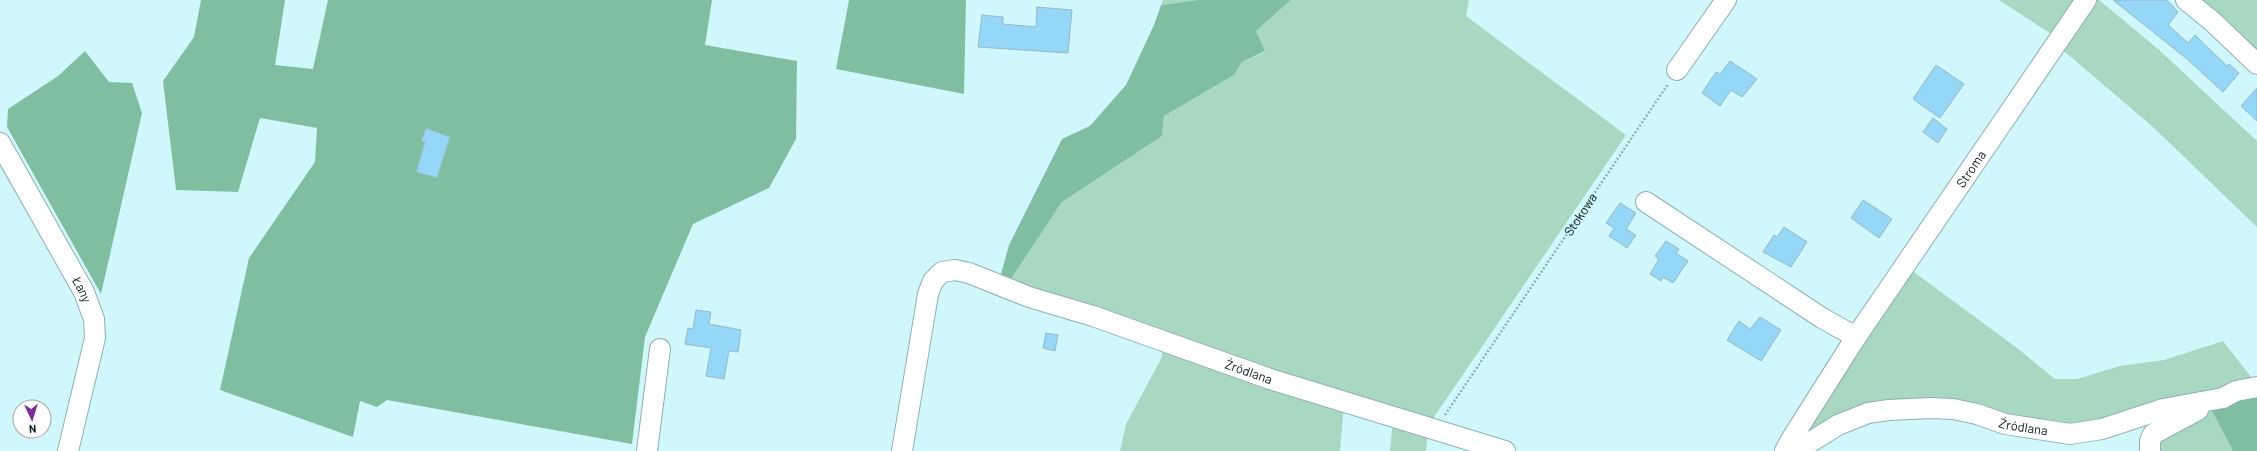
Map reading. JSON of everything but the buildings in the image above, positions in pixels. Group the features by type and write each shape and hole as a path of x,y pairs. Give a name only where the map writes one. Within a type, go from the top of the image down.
{"street":[{"path":"1677,70 1726,0"},
{"name":"Stroma","path":"1785,451 1856,337 2086,0"},
{"path":"2186,0 2214,22 2257,64"},
{"name":"Łany","path":"0,143 84,292 94,319 95,338 68,451"},
{"path":"1646,202 1822,318 1856,337"},
{"name":"Źródlana","path":"902,451 928,294 933,281 942,272 955,270 1028,297 1093,316 1270,379 1505,451"},
{"path":"647,451 660,348"},
{"name":"Źródlana","path":"1796,451 1838,425 1868,413 1889,410 1931,408 1953,410 1977,414 2004,424 2070,434 2102,429 2163,410 2223,398 2236,391 2257,387"},
{"path":"2150,451 2150,441 2153,434 2160,428 2223,398"}],"path":[{"name":"Stokowa","path":"1436,429 1677,70"}],"green space":[{"path":"201,0 285,0 275,65 313,69 328,0 712,0 705,45 797,61 796,139 769,188 693,224 645,337 632,444 387,400 377,407 360,401 353,437 220,390 249,258 315,162 317,128 260,118 238,192 176,190 163,81 194,37"},
{"path":"849,0 966,0 964,94 836,69"},
{"path":"1163,0 1198,0 1161,5"},
{"path":"1198,0 1291,0 1256,31 1265,51 1242,62 1234,75 1164,116 1162,136 1062,202 1009,282 1000,278 1009,245 1062,139 1090,126 1126,85 1154,25 1161,5"},
{"path":"1291,0 1469,0 1466,16 1626,135 1432,420 1282,373 1009,282 1062,202 1162,136 1164,116 1234,75 1242,62 1265,52 1256,31"},
{"path":"1999,0 2080,0 2056,37"},
{"path":"2092,0 2099,0 2158,49 2257,141 2257,227 2152,126 2059,47"},
{"path":"2195,0 2257,0 2257,56"},
{"path":"85,51 109,82 132,83 142,113 101,294 7,127 8,109 58,76"},
{"path":"1911,270 2017,348 2055,379 2077,379 2120,366 2164,360 2223,341 2255,382 2068,430 1933,399 1792,446"},
{"path":"1163,348 1344,405 1340,451 1120,451 1126,424 1161,359"},
{"path":"2257,393 2257,451 2233,451 2212,411 2235,398"},
{"path":"2212,411 2233,451 2155,451 2161,434"},
{"path":"1393,420 1428,429 1426,451 1390,451"}]}
